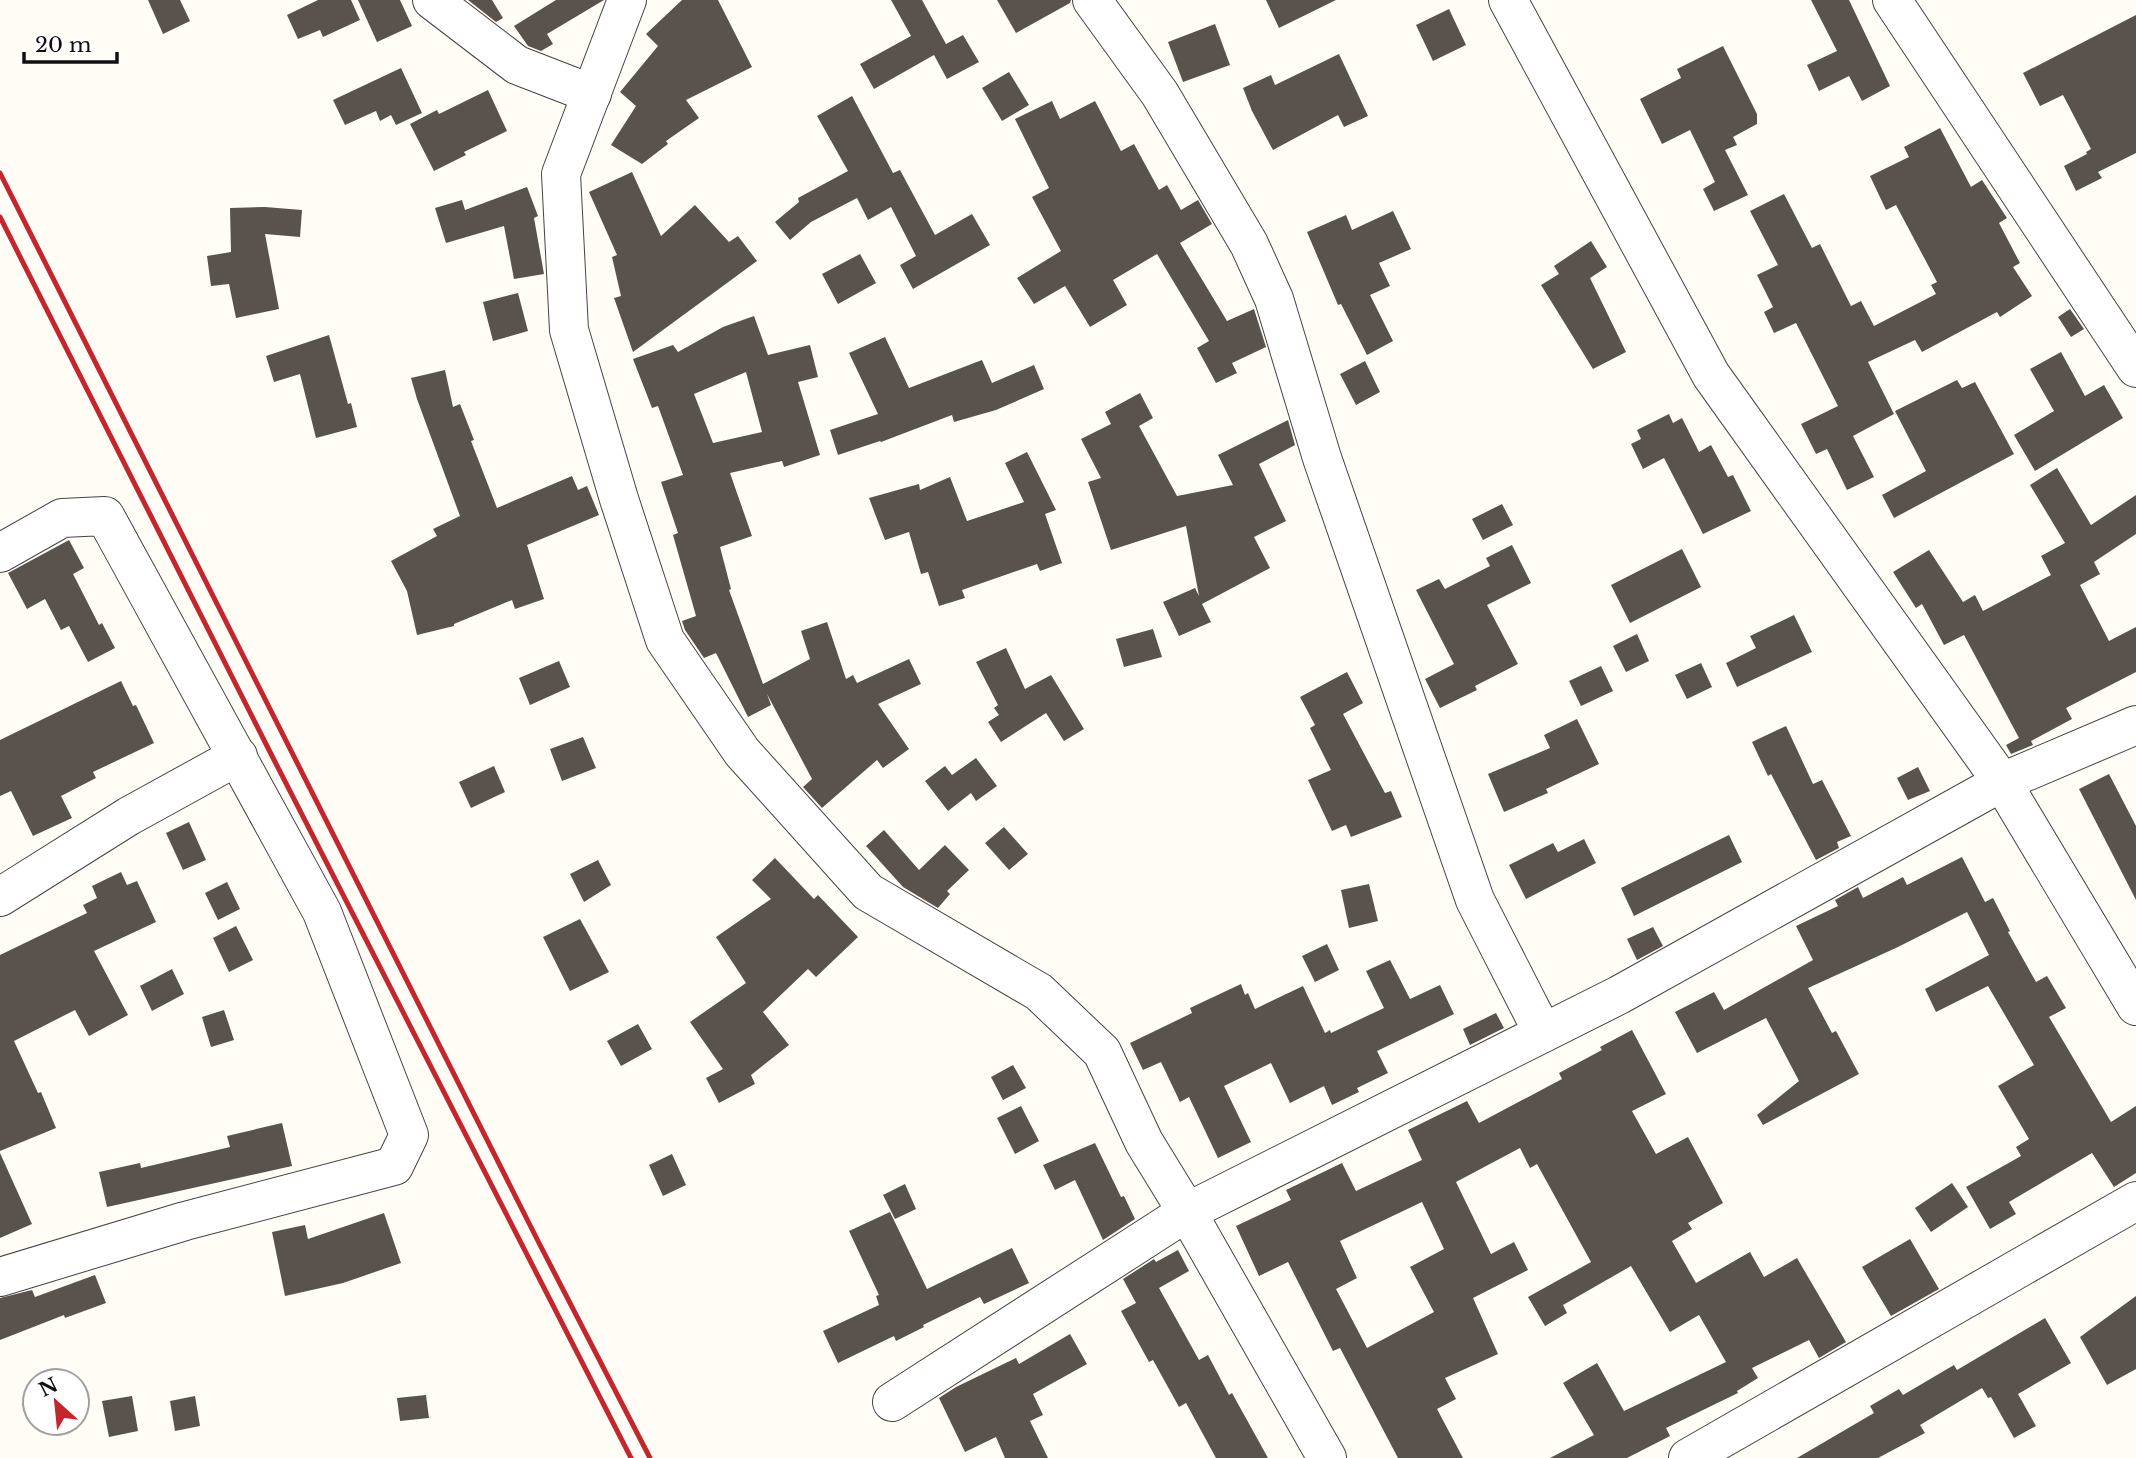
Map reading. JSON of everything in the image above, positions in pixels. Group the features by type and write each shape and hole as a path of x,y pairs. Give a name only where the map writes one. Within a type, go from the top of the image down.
{"street":[{"path":"432,0 517,65 592,94"},
{"path":"627,0 562,174 569,330 619,499 665,640 742,752 868,892 1039,992 1102,1052 1144,1142 1187,1212 1327,1458"},
{"path":"1092,0 1160,94 1249,244 1274,299 1322,458 1475,900 1543,1033"},
{"path":"1508,0 1711,375 2002,782 2136,1006"},
{"path":"1892,0 2136,368"},
{"path":"0,553 62,518 105,516 322,912 409,1135 394,1166 185,1221 0,1277"},
{"path":"892,1402 1187,1212 1619,995 2002,782 2136,725"},
{"path":"0,897 129,816 238,756"},
{"path":"1688,1458 2136,1201"}],"building":[{"path":"148,0 180,0 190,21 163,34"},
{"path":"318,0 351,0 360,20 323,37 320,30 298,39 287,15"},
{"path":"358,0 400,0 412,26 377,42"},
{"path":"468,0 492,0 503,18 496,22"},
{"path":"556,0 604,0 547,34 553,44 541,51 528,46 514,26"},
{"path":"682,0 718,0 752,67 686,100 699,118 666,141 668,144 642,164 611,145 636,106 620,92 658,46 646,34"},
{"path":"891,0 922,0 946,44 963,35 979,62 947,79 934,55 874,89 860,64 911,36"},
{"path":"997,0 1071,0 1016,33"},
{"path":"1266,0 1336,0 1279,28"},
{"path":"1811,0 1849,0 1890,86 1862,101 1849,76 1819,91 1807,65 1837,51"},
{"path":"1449,9 1466,45 1433,61 1416,25"},
{"path":"2136,15 2136,153 2098,172 2102,178 2076,191 2064,166 2091,149 2063,95 2040,106 2023,73"},
{"path":"1215,24 1230,65 1183,82 1168,42"},
{"path":"1723,46 1757,114 1757,124 1733,137 1737,145 1725,150 1748,195 1714,211 1703,189 1715,182 1690,130 1662,144 1640,99 1681,78 1677,69"},
{"path":"1339,54 1368,116 1344,127 1338,115 1273,150 1243,88 1271,75 1275,85"},
{"path":"401,68 422,113 396,125 391,115 380,121 376,111 345,125 333,100"},
{"path":"1009,72 1029,105 1002,121 982,88"},
{"path":"488,90 507,131 464,152 466,155 434,171 410,124 437,110 439,114"},
{"path":"852,96 893,173 900,170 935,235 972,214 990,245 913,289 900,265 916,256 891,207 868,220 857,198 811,222 790,240 775,222 799,202 798,198 848,171 817,116"},
{"path":"1052,101 1060,119 1095,101 1121,151 1134,144 1159,190 1167,185 1181,210 1198,200 1212,224 1180,243 1227,321 1254,309 1266,347 1232,363 1237,373 1216,383 1197,348 1209,341 1157,254 1113,280 1127,305 1090,327 1065,286 1034,304 1017,278 1061,251 1032,197 1049,188 1015,119"},
{"path":"1940,128 1971,187 1982,180 2007,218 1999,223 2020,263 2013,267 2032,296 2000,317 1997,312 1922,352 1915,340 1868,362 1894,414 1853,436 1874,477 1847,490 1827,449 1816,454 1801,424 1838,406 1796,323 1774,333 1764,312 1773,307 1757,275 1778,265 1750,211 1784,194 1812,248 1820,244 1851,306 1861,301 1874,326 1936,294 1931,285 1937,282 1896,205 1886,210 1870,176 1909,157 1904,147"},
{"path":"632,172 661,236 695,205 729,242 738,236 757,261 633,352 614,298 621,296 612,257 617,255 589,192"},
{"path":"527,187 538,216 534,218 544,274 514,279 504,226 446,243 435,208 462,200 465,210"},
{"path":"230,208 302,210 300,237 265,234 279,309 236,318 229,284 211,286 207,256 231,252"},
{"path":"1393,211 1411,249 1379,263 1390,286 1370,295 1393,341 1367,355 1341,304 1338,305 1307,232 1346,215 1352,230"},
{"path":"1591,241 1607,267 1590,278 1626,352 1593,369 1541,285 1559,274 1554,266"},
{"path":"860,254 876,283 838,304 822,274"},
{"path":"518,293 528,331 493,341 483,302"},
{"path":"2070,309 2084,329 2071,337 2058,317"},
{"path":"754,316 768,355 810,345 818,377 798,382 820,455 784,467 782,461 730,473 752,536 720,547 731,589 729,590 763,684 810,659 801,631 827,622 846,679 853,675 857,683 909,659 921,684 878,704 909,749 883,768 877,760 822,808 803,787 812,779 767,694 771,705 748,717 716,653 704,658 682,621 696,616 673,535 678,533 661,482 683,475 658,406 652,408 633,359 673,345 678,352 723,327","holes":["746,372 762,432 713,443 694,394"]},
{"path":"329,335 357,427 316,438 300,374 274,382 266,356"},
{"path":"885,337 909,388 982,360 992,383 1034,365 1044,389 996,410 954,422 952,415 838,455 830,430 878,414 849,353"},
{"path":"2061,352 2085,396 2104,385 2123,418 2035,471 2014,435 2054,411 2030,369"},
{"path":"1365,361 1380,392 1356,405 1340,374"},
{"path":"445,370 453,407 460,404 497,508 572,476 578,490 587,486 599,515 527,545 544,599 515,609 512,600 454,626 417,635 407,591 391,561 437,536 433,529 460,516 411,378"},
{"path":"1957,380 1962,388 1975,382 2014,454 1894,518 1882,495 1926,471 1895,411"},
{"path":"1140,393 1153,418 1139,426 1177,496 1233,485 1218,455 1288,420 1295,445 1259,464 1286,521 1254,537 1270,568 1202,604 1211,622 1179,636 1163,602 1195,588 1199,596 1186,526 1111,550 1088,482 1101,478 1081,439 1111,424 1105,412"},
{"path":"1669,414 1673,423 1682,418 1699,452 1711,445 1728,477 1733,475 1751,511 1703,534 1664,458 1643,469 1631,444 1641,439 1637,430"},
{"path":"1027,452 1056,510 1045,514 1062,563 1040,571 1037,564 962,590 965,598 939,606 928,572 921,574 909,532 885,540 869,498 919,484 920,490 950,477 967,521 1024,502 1005,463"},
{"path":"2057,468 2091,525 2136,495 2136,534 2094,562 2100,574 2080,585 2109,641 2136,627 2136,672 2066,708 2072,719 2031,741 2033,745 2011,754 2006,745 2019,738 1964,635 1944,645 1922,604 1916,608 1893,572 1929,550 1963,602 1975,595 1983,611 2051,575 2041,556 2065,543 2030,485"},
{"path":"1502,504 1513,525 1483,540 1472,519"},
{"path":"69,540 84,568 73,574 99,625 102,623 115,648 88,662 69,626 61,630 45,599 27,609 8,573"},
{"path":"1512,545 1531,583 1487,605 1518,664 1475,686 1477,690 1440,708 1425,679 1454,664 1416,590 1439,579 1445,589 1490,566 1486,558"},
{"path":"1682,549 1701,587 1630,623 1611,585"},
{"path":"1794,615 1812,652 1737,687 1726,663 1756,648 1750,636"},
{"path":"1153,629 1162,657 1124,667 1116,639"},
{"path":"1637,634 1649,661 1626,672 1613,646"},
{"path":"1006,648 1025,689 1051,675 1084,729 1064,741 1046,713 1001,742 988,722 999,715 994,708 998,705 976,662"},
{"path":"559,661 570,687 530,705 519,678"},
{"path":"1701,663 1712,687 1687,699 1675,675"},
{"path":"1601,666 1613,691 1581,706 1569,681"},
{"path":"1347,672 1363,703 1343,714 1385,793 1391,791 1402,817 1351,837 1346,825 1332,831 1308,780 1331,770 1310,728 1315,725 1300,697"},
{"path":"121,681 154,743 93,772 96,778 61,796 72,818 33,836 11,791 0,796 0,740"},
{"path":"1577,719 1599,764 1546,789 1548,793 1504,812 1488,774 1550,748 1544,735"},
{"path":"1786,726 1813,784 1822,780 1851,836 1837,842 1839,848 1816,860 1771,774 1768,776 1752,742"},
{"path":"583,737 596,768 562,781 550,749"},
{"path":"976,758 997,786 976,801 971,793 948,811 925,781 945,766 952,775"},
{"path":"494,766 505,792 471,808 459,782"},
{"path":"1918,767 1930,791 1908,800 1897,778"},
{"path":"2109,774 2136,826 2136,900 2079,789"},
{"path":"189,822 206,860 183,870 166,833"},
{"path":"1004,827 1028,854 1009,870 985,843"},
{"path":"884,830 919,870 945,845 969,870 947,891 950,894 938,908 903,887 866,846"},
{"path":"1729,835 1742,862 1634,916 1621,888"},
{"path":"1584,839 1596,863 1526,899 1509,865 1553,843 1558,852"},
{"path":"1962,857 1985,902 1993,898 2010,931 2008,932 2036,982 2047,976 2066,1008 2049,1017 2111,1122 2136,1106 2136,1173 2114,1187 2092,1153 2009,1202 2016,1214 1990,1229 1966,1187 2021,1156 2016,1147 2029,1139 1998,1086 2034,1065 1988,986 1936,1012 1925,989 1989,955 1967,912 1808,988 1832,1033 1836,1031 1859,1074 1763,1125 1757,1115 1799,1081 1766,1018 1697,1053 1675,1012 1714,992 1724,1010 1813,960 1796,926 1838,906 1835,900 1858,887 1863,898 1903,877 1907,885"},
{"path":"775,858 814,899 818,895 858,937 816,977 808,969 763,1012 789,1045 751,1075 755,1084 719,1103 706,1078 723,1069 690,1022 746,983 716,937 771,899 752,880"},
{"path":"598,860 611,885 584,902 570,874"},
{"path":"121,872 127,885 137,881 156,922 94,951 128,1015 89,1036 75,1010 14,1041 38,1093 41,1092 56,1128 0,1151 0,955 87,913 83,905 97,898 92,886"},
{"path":"227,882 240,909 218,920 205,893"},
{"path":"1369,884 1378,921 1349,928 1341,890"},
{"path":"580,919 609,972 570,991 543,937"},
{"path":"236,926 253,960 229,972 213,938"},
{"path":"1653,927 1663,946 1637,960 1627,939"},
{"path":"1327,944 1339,970 1315,982 1302,956"},
{"path":"1390,960 1410,999 1440,985 1454,1014 1377,1051 1388,1073 1357,1088 1359,1092 1332,1105 1324,1086 1290,1103 1271,1063 1224,1086 1251,1142 1218,1158 1189,1097 1180,1102 1161,1062 1143,1070 1130,1043 1192,1013 1190,1008 1241,984 1255,1009 1303,986 1325,1033 1330,1030 1331,1033 1384,1008 1366,971"},
{"path":"172,969 184,994 152,1011 140,986"},
{"path":"224,1010 234,1040 211,1047 202,1017"},
{"path":"1496,1013 1504,1028 1470,1045 1463,1029"},
{"path":"638,1024 652,1049 621,1066 607,1041"},
{"path":"1632,1030 1666,1094 1632,1111 1656,1154 1688,1137 1723,1203 1688,1223 1692,1229 1672,1241 1696,1283 1750,1252 1764,1277 1797,1258 1846,1342 1819,1358 1809,1340 1752,1368 1758,1378 1737,1391 1738,1393 1666,1428 1670,1436 1627,1458 1550,1458 1594,1435 1563,1383 1597,1363 1624,1411 1726,1362 1699,1315 1670,1332 1631,1266 1563,1305 1567,1313 1545,1326 1528,1297 1591,1262 1537,1164 1530,1168 1520,1148 1456,1182 1491,1254 1514,1242 1528,1270 1473,1298 1498,1354 1445,1378 1456,1399 1437,1409 1463,1458 1398,1458 1340,1348 1333,1351 1288,1262 1259,1276 1236,1226 1291,1200 1286,1190 1342,1163 1356,1191 1422,1160 1408,1130 1467,1101 1479,1123 1562,1079 1559,1073 1602,1050 1600,1047","holes":["1422,1202 1444,1249 1410,1267 1434,1312 1367,1348 1336,1289 1357,1278 1340,1241"]},
{"path":"1013,1065 1026,1088 1003,1100 991,1077"},
{"path":"1021,1106 1039,1141 1015,1154 997,1118"},
{"path":"282,1123 292,1166 107,1207 99,1172 140,1163 141,1168 230,1147 227,1136"},
{"path":"1095,1143 1121,1197 1124,1196 1135,1219 1103,1240 1075,1180 1055,1190 1043,1165"},
{"path":"0,1153 32,1224 0,1238"},
{"path":"672,1154 686,1185 663,1196 649,1165"},
{"path":"1952,1183 1968,1207 1931,1232 1915,1208"},
{"path":"905,1184 916,1209 895,1219 883,1195"},
{"path":"890,1212 927,1289 1012,1248 1029,1283 984,1304 980,1297 896,1341 894,1336 838,1363 823,1331 879,1305 876,1296 879,1295 849,1231"},
{"path":"384,1213 401,1263 343,1283 285,1296 272,1232 305,1225 308,1239"},
{"path":"1910,1239 1939,1289 1891,1316 1862,1267"},
{"path":"1178,1250 1189,1271 1159,1288 1199,1360 1208,1355 1268,1458 1216,1458 1186,1403 1179,1407 1153,1360 1149,1362 1121,1311 1136,1303 1123,1279 1154,1259 1156,1262"},
{"path":"95,1275 106,1303 65,1318 64,1315 0,1340 0,1298 32,1290 35,1297"},
{"path":"2136,1296 2136,1369 2107,1385 2080,1337"},
{"path":"2045,1318 2071,1363 2018,1394 2036,1426 2014,1438 1991,1397 1988,1398 1982,1388 1920,1425 1925,1433 1878,1458 1797,1458 1874,1413 1870,1406 1899,1389 1903,1395 1954,1365 1957,1370"},
{"path":"1070,1334 1087,1364 1033,1394 1043,1415 1030,1421 1048,1458 1005,1458 996,1437 965,1452 939,1398 1016,1358 1019,1364"},
{"path":"426,1395 429,1418 400,1421 397,1398"},
{"path":"132,1396 138,1431 109,1437 102,1401"},
{"path":"195,1396 200,1426 175,1431 170,1401"}],"railway":[{"path":"0,173 650,1458"},
{"path":"0,217 631,1458"}]}
